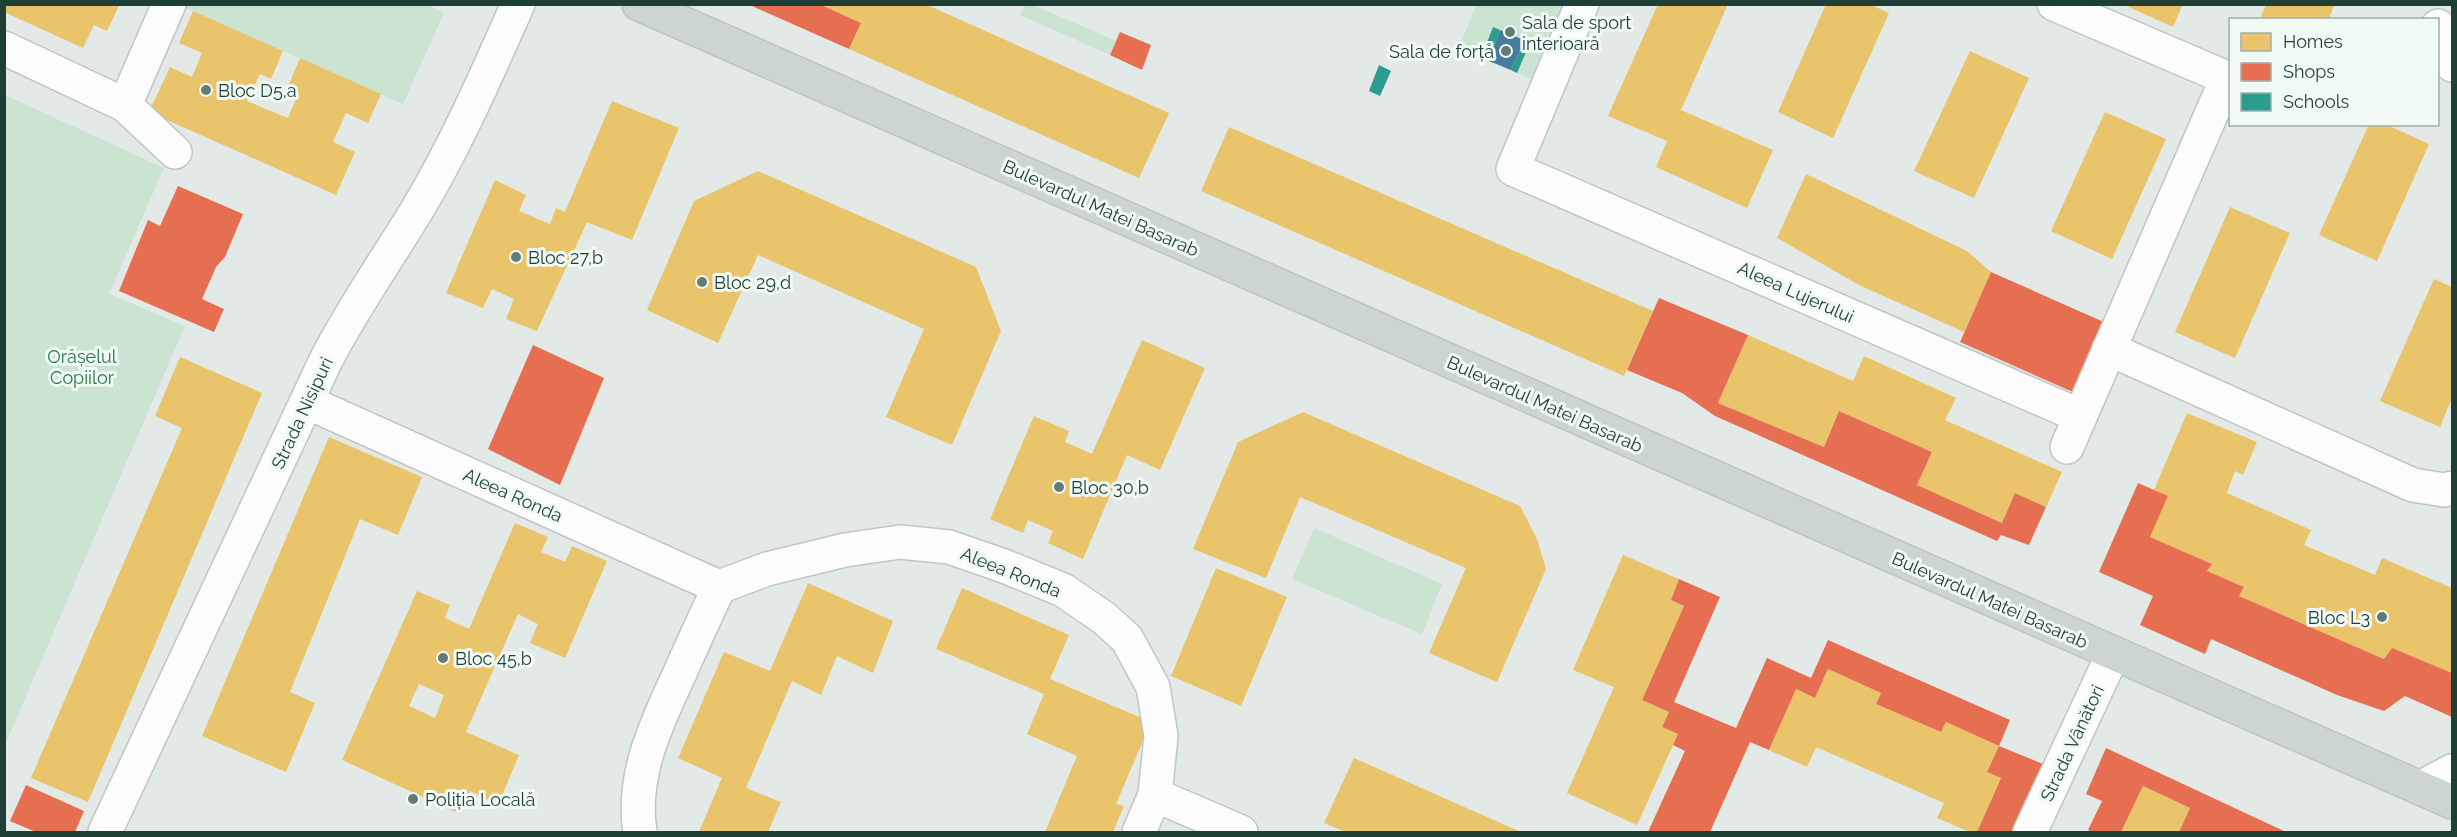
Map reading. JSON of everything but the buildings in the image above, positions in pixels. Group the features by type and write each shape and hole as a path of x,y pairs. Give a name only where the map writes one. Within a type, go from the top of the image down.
{"main road":[{"name":"Bulevardul Matei Basarab","path":"639,4 2452,802"}],"street":[{"path":"125,105 169,4"},
{"name":"Strada Nisipuri","path":"105,832 307,402 357,303 437,175 518,4"},
{"name":"Aleea Lujerului","path":"1582,4 1513,169 2080,416"},
{"path":"2054,4 2229,78 2067,447"},
{"path":"4,48 125,105 174,152"},
{"path":"2109,349 2413,485 2444,490 2452,488"},
{"name":"Aleea Ronda","path":"307,402 719,587 767,569 845,550 900,542 949,547 1063,590 1104,618 1127,639 1153,687 1161,736 1155,795 1139,832"},
{"path":"639,832 642,770 653,732 719,587"},
{"name":"Strada Vânători","path":"2030,832 2113,654"},
{"path":"2420,788 2452,771"},
{"path":"1155,795 1241,832"}],"green space":[{"path":"426,4 444,13 403,104 179,5"},
{"path":"1025,5 1033,5 1116,41 1110,55 1020,15"},
{"name":"Sala de sport interioară","path":"1476,5 1567,5 1535,81 1459,48"},
{"name":"Orășelul Copiilor","path":"5,95 164,168 109,294 185,326 5,745"},
{"path":"1314,528 1442,584 1422,634 1292,579"}],"place":[{"name":"Sala de sport interioară","path":"1510,32"},
{"name":"Sala de forță","path":"1506,51"},
{"name":"Bloc D5,a","path":"206,90"},
{"name":"Bloc 27,b","path":"516,257"},
{"name":"Bloc 29,d","path":"702,282"},
{"name":"Bloc 30,b","path":"1059,487"},
{"name":"Bloc L3","path":"2382,617"},
{"name":"Bloc 45,b","path":"443,658"},
{"name":"Poliția Locală","path":"413,799"}]}
